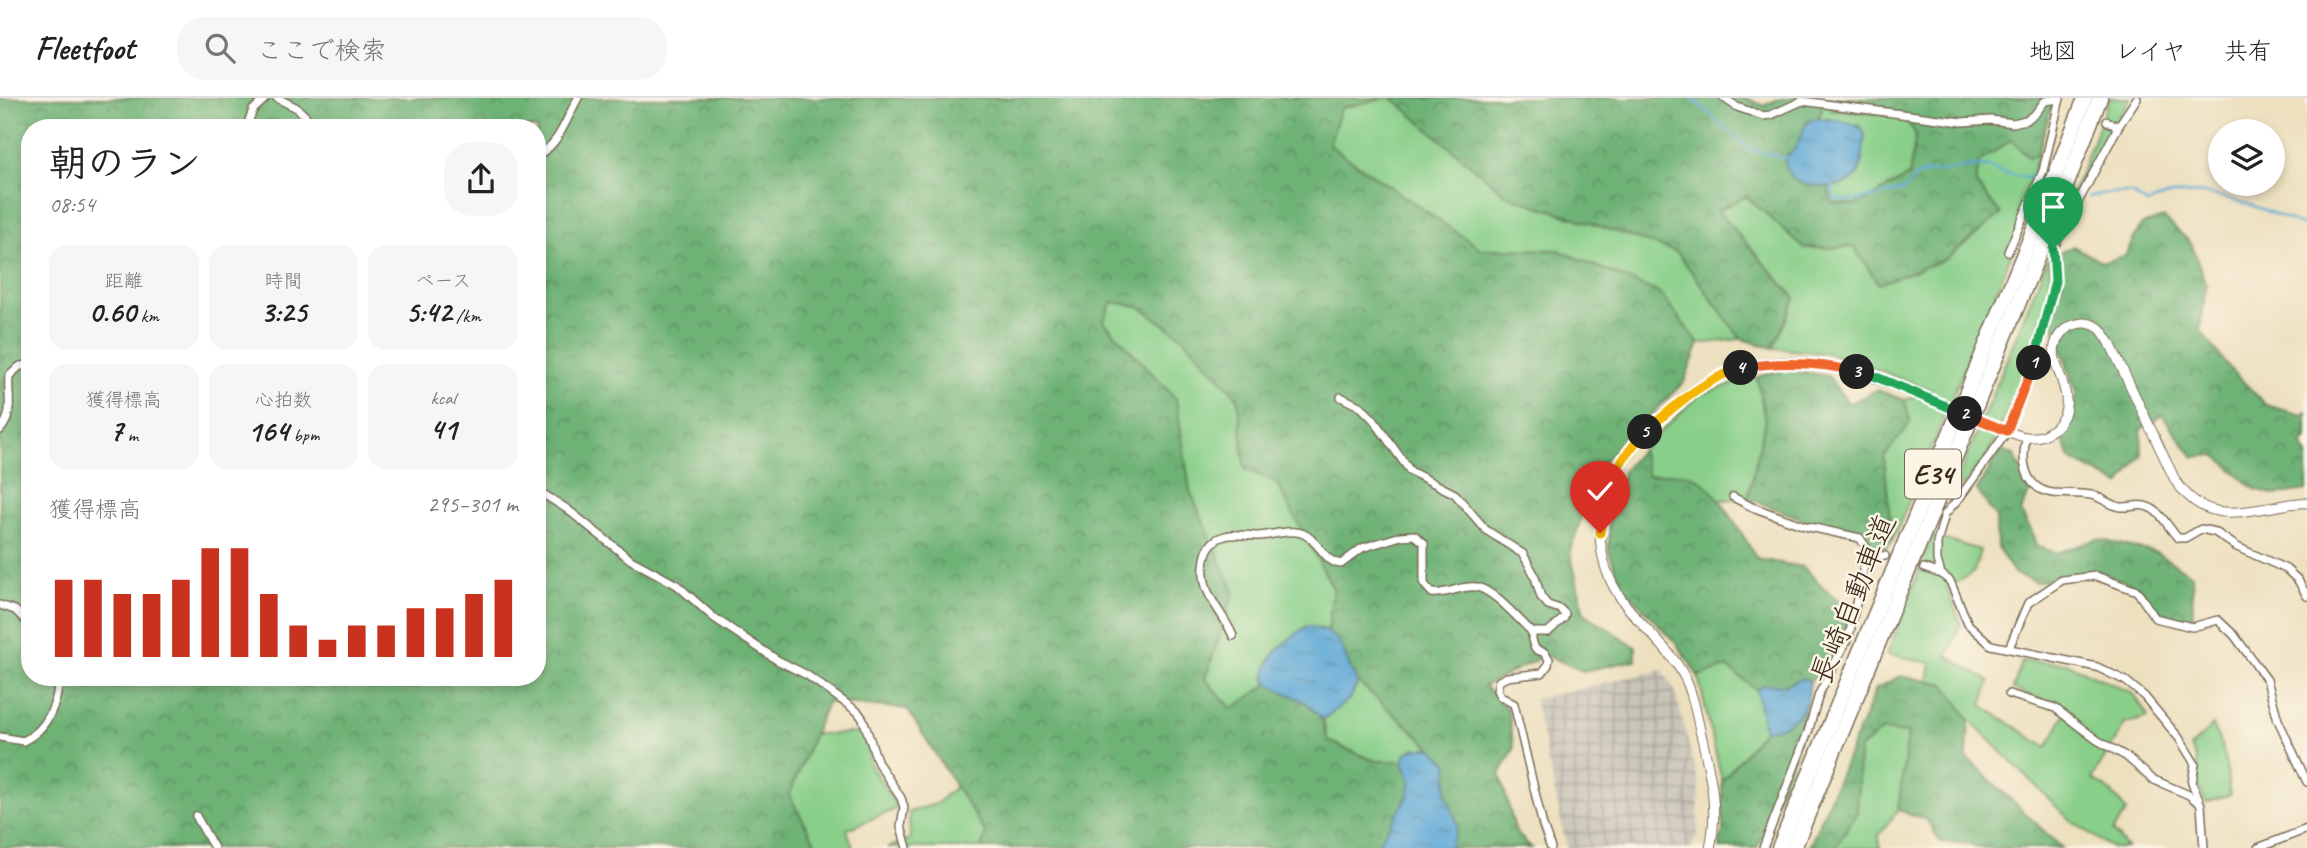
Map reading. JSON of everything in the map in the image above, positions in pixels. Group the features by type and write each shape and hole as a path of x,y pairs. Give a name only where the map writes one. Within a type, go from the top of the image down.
{"highway":[{"name":"長崎自動車道","path":"1779,848 2041,212 2085,98"},
{"name":"長崎自動車道","path":"1794,848 2054,218 2099,98"}],"street":[{"path":"250,119 253,110 266,98"},
{"path":"277,98 297,108 309,119"},
{"path":"546,151 563,131 578,98"},
{"path":"1724,98 1737,107 1763,116 1802,101 1962,122 1991,120 2013,123 2026,120 2035,114 2045,101 2060,101 2069,106"},
{"path":"1941,574 1937,560 1937,543 1945,514 1965,491 2003,429 2033,367 2055,281 2053,249 2118,127 2137,98"},
{"path":"2008,252 2043,171 2060,101"},
{"path":"2108,121 2118,127"},
{"path":"1710,848 1715,809 1713,788 1689,688 1673,659 1623,600 1610,580 1601,558 1600,533 1611,479 1622,458 1644,432 1686,396 1710,380 1739,368 1764,363 1836,367 1874,376 2028,437 2049,433 2064,415 2067,399 2056,360 2055,345 2063,331 2073,324 2087,323 2099,329 2109,341 2175,480 2185,495 2212,511 2231,514 2307,503"},
{"path":"0,430 10,410 9,376 21,366"},
{"path":"1233,636 1205,586 1203,569 1211,544 1216,539 1230,535 1256,536 1296,532 1313,540 1330,560 1341,564 1362,548 1414,534 1424,543 1426,589 1432,593 1441,594 1463,588 1482,589 1532,632 1548,632 1561,622 1565,614 1548,605 1541,597 1529,561 1514,547 1486,530 1455,494 1410,471 1367,413 1352,401 1341,397"},
{"path":"2028,437 2022,460 2026,473 2039,488 2050,492 2094,495 2115,506 2151,507 2178,538 2185,538 2202,529 2215,532 2238,547 2286,569 2298,580 2307,596"},
{"path":"546,496 631,560 677,585 713,617 777,660 807,675 858,712 878,763 901,798 904,807 901,826 907,848"},
{"path":"1733,497 1752,507 1805,526 1860,538 1871,555"},
{"path":"1871,555 1885,556"},
{"path":"1763,848 1808,732 1819,694 1849,636 1864,566 1871,555"},
{"path":"1924,568 1941,574 1952,584 1972,628 1991,645 2098,667 2137,689 2188,749 2194,764 2192,783 2201,805 2204,848"},
{"path":"2009,648 2028,603 2062,580 2096,576 2137,592 2155,618 2192,627 2218,620 2234,635 2267,680 2278,720 2307,782"},
{"path":"0,605 15,610 21,616"},
{"path":"1532,632 1535,649 1545,653 1549,659 1548,666 1542,673 1507,677 1499,681 1497,690 1501,697 1514,704 1543,826 1551,848"},
{"path":"0,737 23,741 42,727 57,698 58,686"},
{"path":"2008,694 2055,708 2097,740 2127,757 2152,779 2189,795 2201,805"},
{"path":"196,816 214,848"},
{"path":"2258,848 2307,829"}],"shaded area":[{"path":"1662,670 1675,691 1699,784 1698,833 1690,848 1567,848 1534,699"}],"green space":[{"path":"0,98 1384,98 1341,108 1329,145 1481,249 1558,250 1660,293 1699,344 1684,382 1600,465 1570,551 1584,613 1636,647 1636,660 1583,671 1545,655 1484,686 1508,710 1514,749 1500,774 1516,833 1532,848 981,848 986,834 907,709 827,702 789,795 818,848 0,848","holes":["1112,302 1139,306 1185,339 1238,398 1245,469 1276,482 1333,588 1325,660 1358,682 1431,747 1427,779 1403,761 1375,761 1328,741 1306,672 1268,684 1232,709 1205,679 1234,592 1190,491 1176,399 1103,321"]},
{"path":"1392,98 1506,195 1677,252 1741,339 1699,344 1659,293 1558,250 1481,249 1328,144 1341,108"},
{"path":"1392,98 1745,98 1764,106 1780,98 1821,98 1822,109 1818,118 1808,122 1797,149 1784,161 1807,185 1828,187 1832,203 1856,205 1909,176 1916,134 1903,116 1830,110 1848,98 2054,98 2038,153 2030,158 2011,140 1979,162 1976,184 2001,214 1946,259 1878,284 1854,247 1804,248 1746,196 1717,210 1795,298 1773,348 1741,339 1677,252 1506,195"},
{"path":"1821,98 1848,98 1832,109 1903,116 1916,134 1909,176 1856,205 1831,203 1828,187 1831,186 1860,126 1818,118 1822,109"},
{"path":"2110,98 2130,98 2072,195"},
{"path":"2011,139 2029,158 2038,153 2010,258 1892,542 1884,457 1910,423 1905,400 1929,389 1832,354 1773,348 1795,298 1717,211 1746,196 1804,248 1854,247 2001,214 1976,184 1979,162"},
{"path":"2164,218 2191,243 2206,284 2200,330 2228,366 2266,405 2303,415 2307,412 2307,439 2302,444 2307,455 2307,490 2275,495 2255,489 2216,455 2194,457 2162,415 2141,429 2142,455 2120,485 2070,459 2061,435 2077,396 2051,316 2062,282 2058,253 2073,246 2103,262 2125,256 2141,225"},
{"path":"2049,255 2051,286 2027,369 1985,460 1950,499"},
{"path":"1112,302 1139,306 1185,339 1238,398 1245,469 1276,481 1333,588 1328,630 1307,626 1265,678 1268,684 1232,709 1205,679 1234,592 1190,491 1176,399 1103,321"},
{"path":"1784,369 1828,376 1849,404 1877,390 1905,400 1910,423 1884,457 1892,542 1879,554 1860,533 1807,521 1748,498 1765,421 1757,377"},
{"path":"1757,377 1765,421 1748,498 1720,500 1695,479 1681,474 1648,476 1641,450 1700,394"},
{"path":"1641,450 1648,476 1687,474 1710,489 1729,513 1757,559 1803,567 1829,593 1851,608 1837,649 1819,675 1810,681 1803,678 1785,685 1763,685 1757,690 1727,667 1698,676 1678,645 1622,586 1609,552 1609,514 1624,470"},
{"path":"2001,451 2014,455 2030,490 2021,513 2037,547 2057,553 2098,539 2157,553 2192,575 2193,621 2157,612 2140,587 2097,571 2036,582 2015,574 1997,548 1996,518 1977,490"},
{"path":"1932,536 1980,550 1974,572 1947,588 1961,624 1947,656 1990,682 1982,705 2047,748 2067,709 2013,689 2022,661 2066,663 2134,694 2148,717 2125,724 2092,779 2110,791 2127,811 2113,831 2127,848 2112,848 2070,820 1969,719 1945,684 1928,681 1931,663 1887,654"},
{"path":"1727,667 1757,690 1764,730 1722,781 1698,676"},
{"path":"1900,676 1945,684 1969,719 1967,758 2062,848 1977,848 1971,844 1940,842 1927,820 1898,810 1908,733 1882,730 1859,749 1857,812 1835,848 1809,848 1876,689"},
{"path":"1358,682 1432,748 1416,748 1406,753 1403,761 1375,761 1328,741 1323,720 1350,698"},
{"path":"1805,706 1796,752 1757,848 1719,848 1723,830 1722,781 1764,730 1782,726"},
{"path":"2213,725 2224,753 2230,795 2206,803 2196,782 2197,761 2191,747"},
{"path":"1882,730 1908,733 1898,810 1879,835 1880,848 1835,848 1857,812 1859,749"},
{"path":"864,733 871,766 898,808 847,829 853,848 818,848 789,796 814,734"},
{"path":"956,786 986,834 981,848 887,848 910,839 909,812 936,804"}],"water":[{"path":"1818,118 1852,123 1865,135 1860,170 1854,179 1847,183 1818,186 1801,183 1792,177 1785,166 1787,155 1793,151 1807,124"},
{"path":"1307,626 1321,629 1337,639 1358,682 1350,698 1323,720 1305,702 1268,684 1266,675 1267,667 1277,650"},
{"path":"1803,678 1810,681 1808,698 1803,709 1794,719 1782,726 1764,730 1757,690 1763,685 1785,685"},
{"path":"1416,748 1432,748 1449,764 1446,793 1458,826 1450,848 1375,848 1408,797 1411,780 1403,761 1406,753"}],"waterway":[{"path":"1692,98 1749,149 1787,159"},
{"path":"1831,183 1834,199 1852,201 1905,190 1915,177 1922,174 1977,166 1991,167 1999,172 2026,178 2035,174"},
{"path":"2088,197 2131,193 2147,204 2166,196 2207,194 2248,204 2307,227"}],"route":[{"path":"1600,533 1611,479 1622,458 1644,432 1686,396 1710,380 1739,368 1764,363 1836,367 1874,376 2007,431 2033,367 2051,297 2055,281 2053,249"}]}
